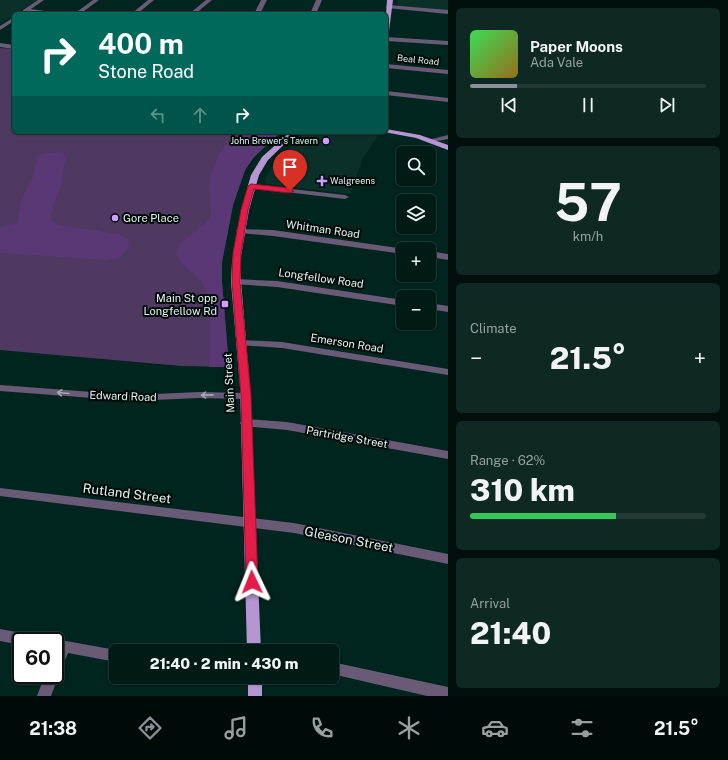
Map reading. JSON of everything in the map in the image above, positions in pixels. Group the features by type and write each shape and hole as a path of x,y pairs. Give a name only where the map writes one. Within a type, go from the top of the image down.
{"main road":[{"path":"388,15 390,0"},
{"path":"388,131 414,135 432,140 448,148"},
{"name":"Main Street","path":"254,644 246,396 236,282 236,258 240,231 255,175 261,165 292,134"},
{"path":"255,684 255,696"}],"street":[{"path":"24,12 41,0"},
{"path":"80,12 96,0"},
{"path":"136,12 151,0"},
{"path":"194,12 209,0"},
{"path":"258,12 264,0"},
{"path":"314,12 319,0"},
{"path":"389,7 448,12"},
{"path":"27,10 45,12"},
{"path":"0,28 12,20"},
{"path":"388,39 448,43"},
{"path":"0,45 12,47"},
{"name":"Beal Road","path":"388,66 448,72"},
{"path":"388,93 448,100"},
{"path":"432,140 448,137"},
{"path":"251,186 345,197"},
{"name":"Whitman Road","path":"240,231 273,233 396,250"},
{"path":"436,255 448,257"},
{"name":"Longfellow Road","path":"236,282 277,284 396,302"},
{"path":"436,307 448,309"},
{"name":"Emerson Road","path":"242,343 282,345 448,372"},
{"name":"Edward Road","path":"0,388 132,398 246,396"},
{"name":"Partridge Street","path":"246,423 293,427 448,455"},
{"name":"Rutland Street","path":"0,492 250,524"},
{"name":"Gleason Street","path":"250,524 294,528 448,558"},
{"path":"0,635 12,637"},
{"path":"64,647 109,655"},
{"path":"339,670 448,694"},
{"path":"44,696 49,684"}],"shaded area":[{"path":"0,0 37,0 18,12 12,12 12,16 0,24"},
{"path":"398,0 448,0 448,10 401,6 398,5"},
{"name":"Gore Place","path":"0,48 12,49 12,134 279,134 254,157 245,170 233,205 222,262 222,282 229,367 182,366 0,350"},
{"path":"248,134 279,134 254,157 245,170 233,205 222,262 222,282 229,367 209,367 210,323 205,289 199,279 176,256 180,243 208,221 211,215 209,188 211,173 218,155 228,142"},
{"path":"304,134 379,134 363,158 350,194 265,183 266,177 275,161"},
{"path":"44,153 63,153 67,157 63,168 60,190 52,211 52,220 59,225 119,234 128,240 129,248 120,257 106,260 0,253 0,227 17,223 22,196 32,181 37,157"}],"place":[{"name":"John Brewer's Tavern","path":"326,141"},
{"name":"Walgreens","path":"322,181"},
{"name":"Gore Place","path":"115,218"},
{"name":"Main St opp Longfellow Rd","path":"225,304"}],"route":[{"path":"252,582 246,396 236,282 237,253 240,231 251,186 290,191"}]}
